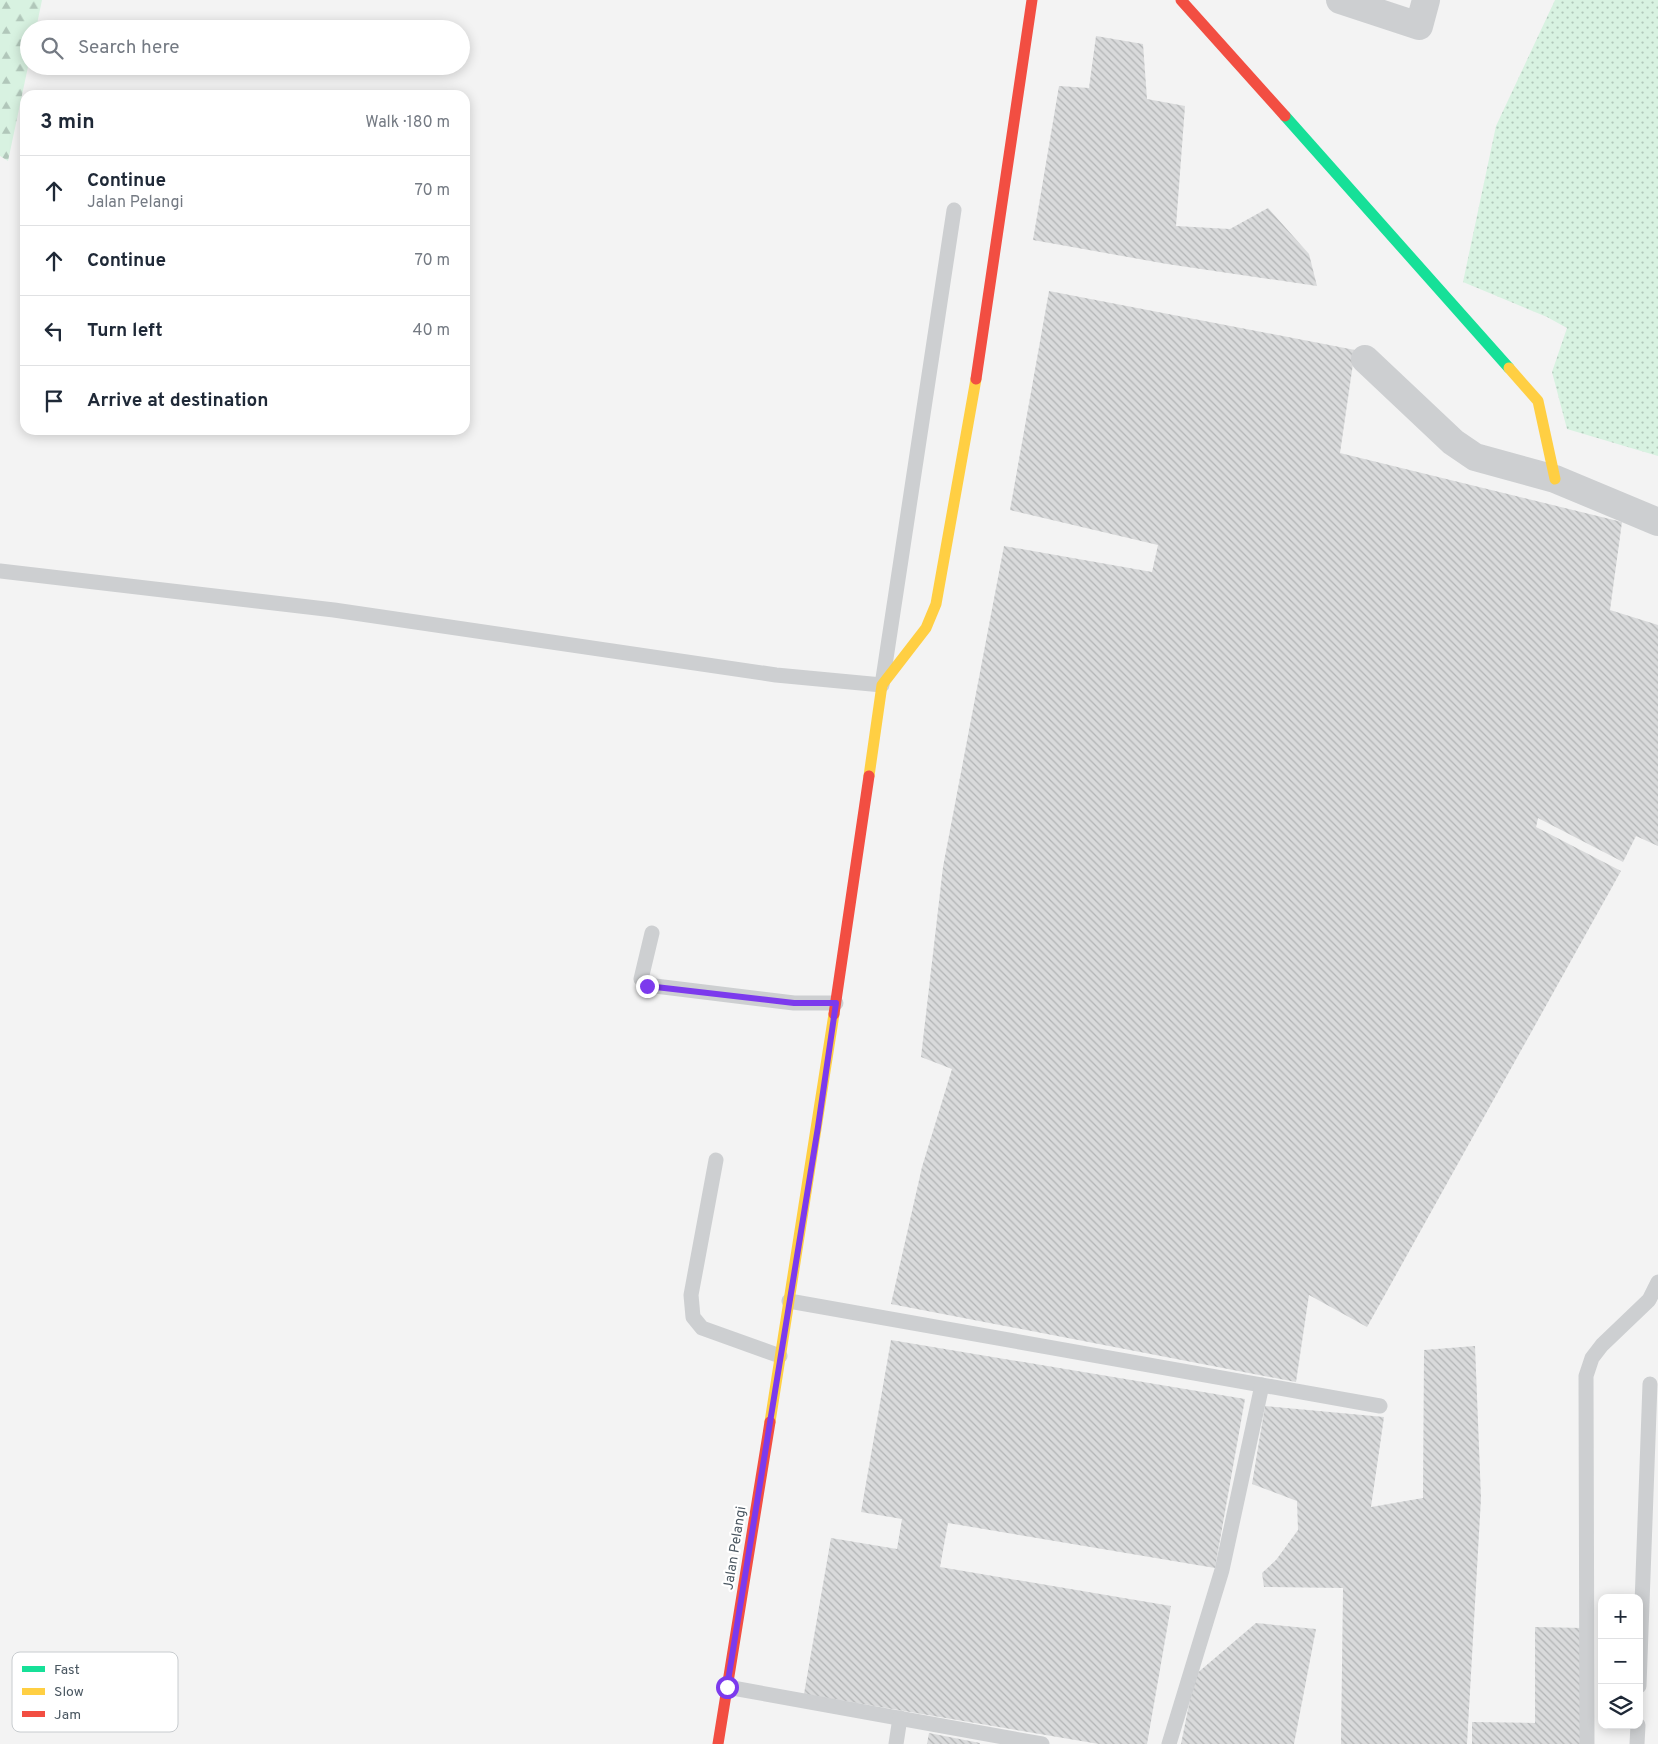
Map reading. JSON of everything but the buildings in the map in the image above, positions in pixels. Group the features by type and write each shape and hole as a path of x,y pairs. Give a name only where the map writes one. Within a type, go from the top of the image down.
{"street":[{"path":"882,685 926,628 936,604 981,347 1032,0"},
{"path":"1180,0 1538,401 1547,435 1555,479"},
{"path":"1340,0 1419,26 1426,0"},
{"path":"1365,359 1454,442 1475,456 1555,479 1658,522"},
{"name":"Jalan Pelangi","path":"718,1744 836,1003 882,685"}],"lane":[{"path":"0,571 334,610 776,675 882,685 954,210"},
{"path":"652,933 641,972 641,979 647,986 794,1003 836,1003"},
{"path":"716,1160 691,1295 693,1317 702,1328 780,1356"},
{"path":"1587,1744 1586,1376 1592,1358 1602,1345 1649,1300 1658,1282"},
{"path":"789,1301 1380,1406"},
{"path":"1639,1684 1650,1384"},
{"path":"1169,1744 1222,1570 1262,1385"},
{"path":"727,1687 1042,1744"},
{"path":"896,1744 900,1718"},
{"path":"1637,1744 1638,1729"}],"green space":[{"path":"0,0 42,0 38,20 20,20 20,75 26,75 23,90 20,90 20,104 8,161 0,156"},
{"path":"1555,0 1658,0 1658,456 1567,429 1552,372 1567,328 1547,317 1463,282 1496,126"}],"traffic: fast":[{"path":"1285,116 1509,368"}],"traffic: slow":[{"path":"1509,368 1538,401 1555,479"},
{"path":"869,776 882,685 926,628 936,604 976,379"},
{"path":"770,1422 834,1014"}],"traffic: jam":[{"path":"976,379 1032,0"},
{"path":"1181,0 1285,116"},
{"path":"834,1014 869,776"},
{"path":"718,1744 770,1422"}],"route":[{"path":"647,986 794,1003 836,1003 818,1127 727,1687"}]}
